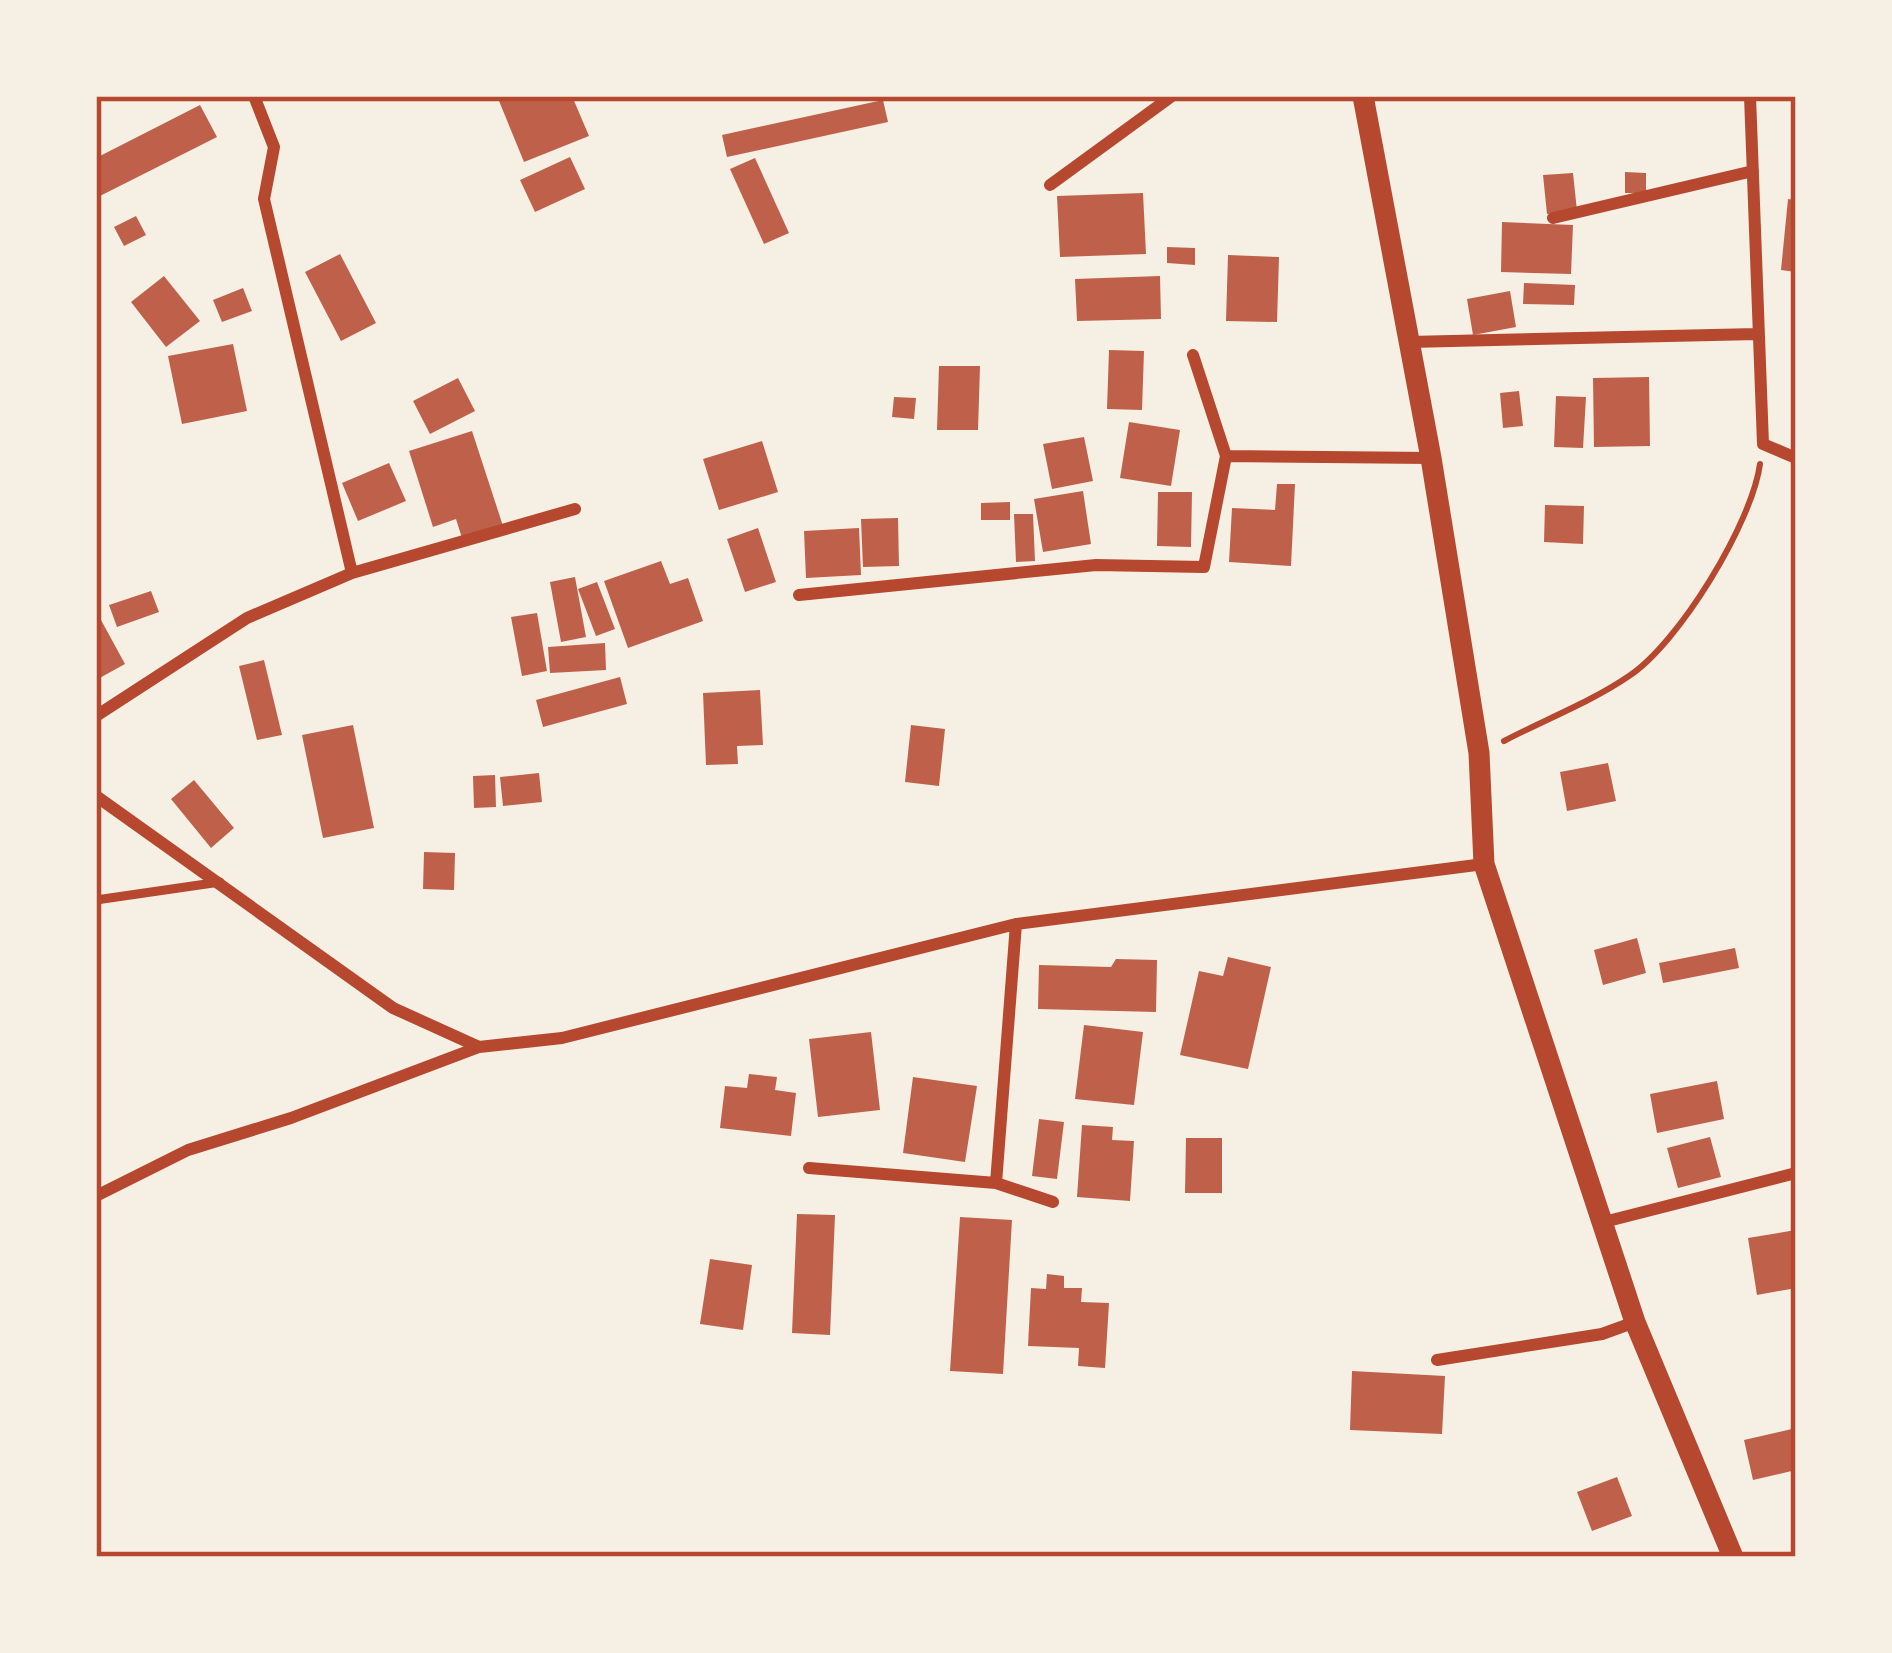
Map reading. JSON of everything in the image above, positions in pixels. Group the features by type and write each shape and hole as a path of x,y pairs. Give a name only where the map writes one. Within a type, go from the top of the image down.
{"street":[{"path":"254,96 274,147 264,199 352,573"},
{"path":"1050,185 1172,96"},
{"path":"1363,96 1431,458 1479,753 1484,864 1635,1322 1733,1557"},
{"path":"1750,96 1763,444 1796,458"},
{"path":"1553,218 1754,170"},
{"path":"1409,343 1757,334"},
{"path":"799,595 1096,565 1204,567 1226,456 1193,355"},
{"path":"1226,456 1431,458"},
{"path":"96,716 247,618 352,573 575,509"},
{"path":"96,796 393,1008 479,1047"},
{"path":"96,1196 188,1150 291,1118 479,1047 562,1038 1016,923 1484,864"},
{"path":"997,1183 1016,923"},
{"path":"809,1168 997,1183 1053,1202"},
{"path":"1604,1222 1796,1173"},
{"path":"1437,1360 1603,1334 1635,1322"}],"lane":[{"path":"96,900 220,882"}],"path":[{"path":"1479,753 1632,674 1706,589 1756,492 1763,444"}],"building":[{"path":"497,96 572,96 589,136 524,162"},
{"path":"883,100 888,122 727,157 722,135"},
{"path":"200,105 217,137 96,198 96,158"},
{"path":"570,157 585,189 535,212 520,180"},
{"path":"755,158 789,233 764,244 730,169"},
{"path":"1625,172 1646,173 1646,193 1625,193"},
{"path":"1573,173 1577,211 1547,214 1543,175"},
{"path":"1143,193 1146,254 1060,257 1057,196"},
{"path":"1788,199 1796,200 1796,272 1781,270"},
{"path":"136,216 146,235 124,246 114,227"},
{"path":"1502,222 1573,225 1571,274 1501,272"},
{"path":"1167,247 1195,248 1195,265 1167,263"},
{"path":"340,254 376,323 341,341 305,272"},
{"path":"1228,255 1279,257 1277,322 1226,321"},
{"path":"164,276 200,321 166,347 131,302"},
{"path":"1160,276 1161,319 1077,321 1075,279"},
{"path":"1524,283 1575,285 1574,305 1523,304"},
{"path":"243,288 252,311 222,322 213,300"},
{"path":"1510,291 1516,327 1473,335 1467,299"},
{"path":"233,344 247,411 182,424 168,356"},
{"path":"1109,350 1144,351 1142,410 1107,409"},
{"path":"939,366 980,366 978,430 937,430"},
{"path":"1649,377 1650,446 1594,447 1593,378"},
{"path":"458,378 475,411 430,434 413,401"},
{"path":"1519,391 1523,426 1503,428 1500,393"},
{"path":"1556,396 1586,397 1583,448 1554,447"},
{"path":"894,397 916,398 914,419 892,417"},
{"path":"1129,422 1180,430 1171,486 1120,478"},
{"path":"472,431 503,526 462,538 456,519 433,527 409,451"},
{"path":"1084,437 1093,481 1052,489 1043,444"},
{"path":"762,441 778,492 719,510 703,459"},
{"path":"389,463 406,501 358,521 342,483"},
{"path":"1277,484 1295,484 1291,566 1229,562 1232,508 1275,510"},
{"path":"1083,491 1091,544 1043,552 1034,499"},
{"path":"1158,492 1192,492 1191,547 1157,546"},
{"path":"1010,502 1010,520 981,520 981,503"},
{"path":"1545,505 1584,506 1583,544 1544,542"},
{"path":"1014,514 1033,514 1035,561 1016,562"},
{"path":"898,518 899,566 863,567 861,519"},
{"path":"758,528 776,582 745,592 727,539"},
{"path":"859,528 861,575 806,578 804,531"},
{"path":"661,561 670,584 688,578 703,621 628,648 604,581"},
{"path":"575,577 586,637 561,642 550,582"},
{"path":"597,582 615,629 596,636 578,589"},
{"path":"151,591 159,612 117,627 109,605"},
{"path":"537,613 547,671 522,676 511,617"},
{"path":"101,620 125,664 96,680 96,623"},
{"path":"605,643 606,670 550,673 548,647"},
{"path":"264,660 282,735 257,740 239,666"},
{"path":"620,677 627,704 543,727 536,700"},
{"path":"760,690 763,745 737,746 738,764 706,765 703,693"},
{"path":"353,725 374,828 323,838 302,735"},
{"path":"911,725 945,729 939,786 905,782"},
{"path":"1608,763 1616,801 1567,811 1560,772"},
{"path":"539,773 542,802 503,806 500,777"},
{"path":"495,775 496,807 474,808 473,776"},
{"path":"194,780 234,828 211,848 171,799"},
{"path":"424,852 455,853 454,890 423,889"},
{"path":"1637,938 1646,973 1603,985 1594,950"},
{"path":"1735,948 1739,968 1663,983 1659,963"},
{"path":"1228,957 1271,967 1248,1069 1180,1055 1199,971 1223,976"},
{"path":"1116,959 1157,960 1156,1012 1038,1009 1039,965 1111,967"},
{"path":"1084,1025 1143,1032 1134,1105 1075,1099"},
{"path":"871,1032 880,1110 818,1117 809,1039"},
{"path":"749,1074 777,1077 775,1090 796,1093 791,1136 720,1128 725,1086 747,1088"},
{"path":"913,1077 977,1086 965,1162 903,1153"},
{"path":"1717,1081 1724,1119 1657,1133 1650,1094"},
{"path":"1039,1119 1064,1122 1057,1179 1032,1176"},
{"path":"1082,1125 1113,1127 1112,1140 1134,1141 1130,1201 1077,1197"},
{"path":"1710,1137 1721,1177 1678,1188 1667,1148"},
{"path":"1186,1138 1222,1138 1222,1193 1185,1193"},
{"path":"797,1214 835,1215 830,1335 792,1333"},
{"path":"960,1217 1012,1220 1003,1374 950,1371"},
{"path":"1796,1230 1796,1288 1757,1295 1748,1238"},
{"path":"710,1259 752,1265 743,1330 700,1324"},
{"path":"1047,1274 1064,1276 1064,1288 1082,1288 1081,1302 1109,1303 1105,1368 1078,1366 1079,1348 1028,1346 1031,1288 1046,1289"},
{"path":"1352,1371 1445,1376 1442,1434 1350,1430"},
{"path":"1796,1428 1796,1470 1753,1480 1744,1440"},
{"path":"1617,1477 1632,1516 1592,1531 1577,1492"}]}
